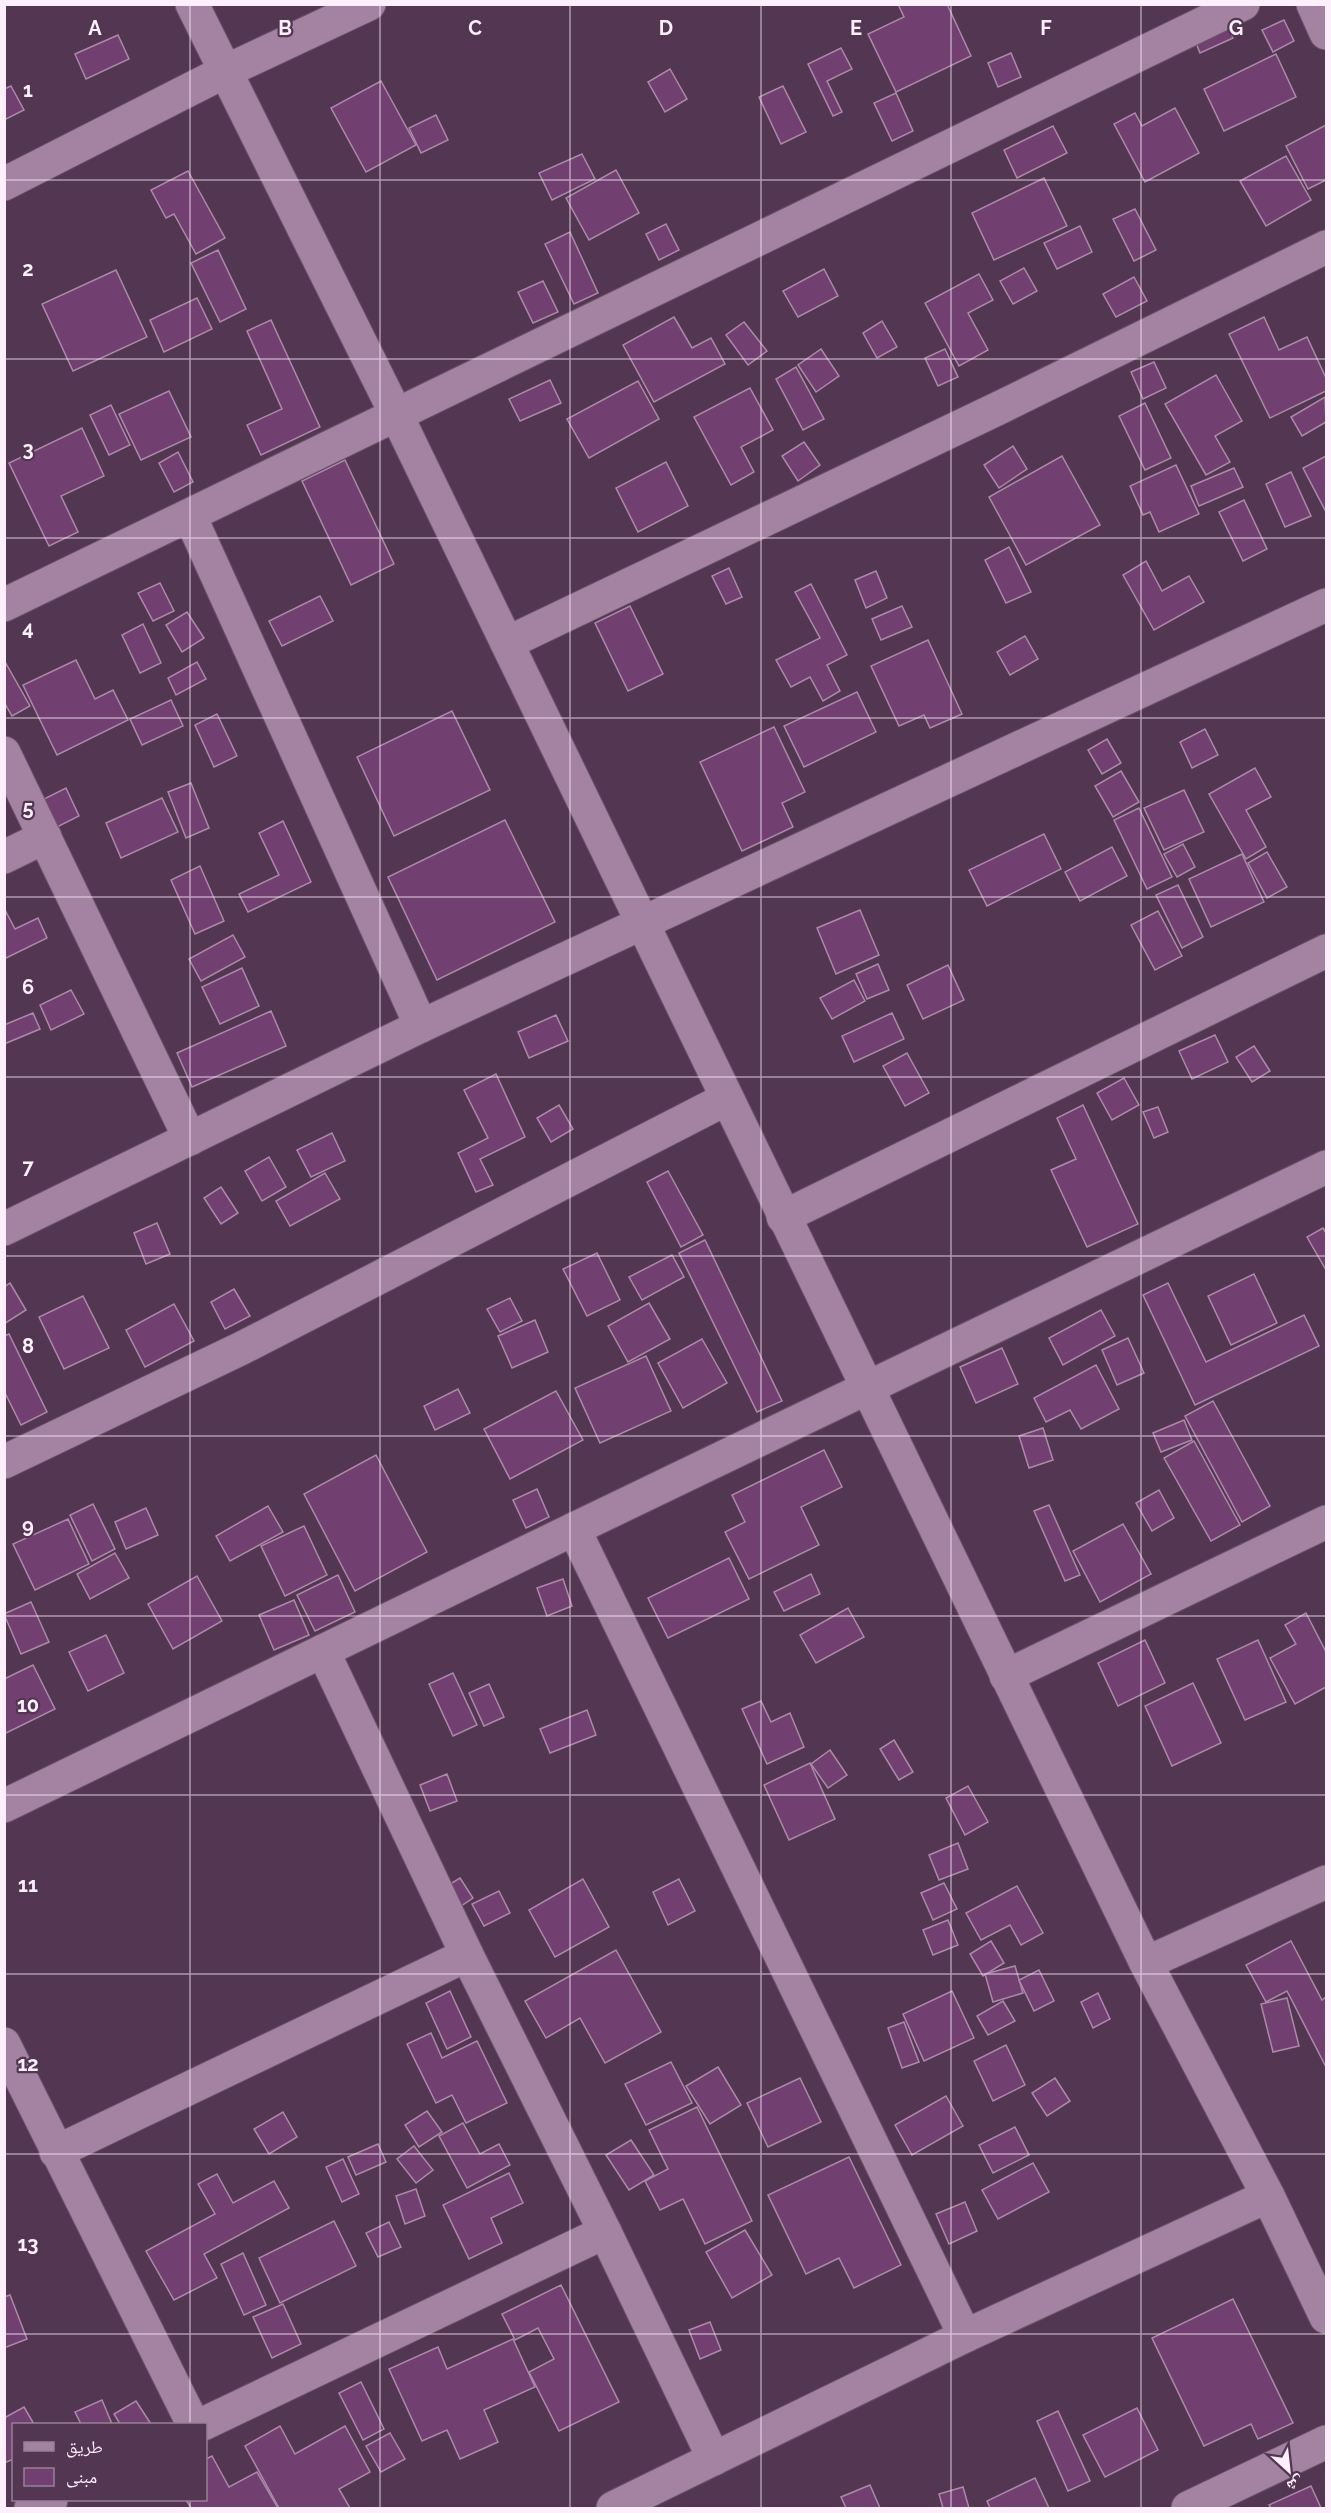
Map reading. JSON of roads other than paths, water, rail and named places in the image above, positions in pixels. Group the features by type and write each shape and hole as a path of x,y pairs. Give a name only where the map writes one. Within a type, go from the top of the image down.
{"street":[{"path":"192,4 397,416 644,923 726,1099 1146,1963 1268,2196 1316,2266 1326,2317"},
{"path":"4,184 224,72 369,4"},
{"path":"4,605 1243,4"},
{"path":"1313,4 1326,33"},
{"path":"507,643 1001,407 1326,247"},
{"path":"190,516 422,1026"},
{"path":"4,1229 422,1026 644,923 1323,616"},
{"path":"4,753 190,1139"},
{"path":"4,857 45,837"},
{"path":"783,1217 1326,951"},
{"path":"4,1462 242,1348 726,1099"},
{"path":"4,1806 1326,1167"},
{"path":"1006,1676 1326,1522"},
{"path":"574,1529 965,2336"},
{"path":"323,1651 467,1955 714,2458"},
{"path":"1146,1963 1326,1882"},
{"path":"56,2152 467,1955"},
{"path":"4,2044 192,2423"},
{"path":"613,2508 965,2336 1268,2196"},
{"path":"205,2423 605,2232"},
{"path":"1188,2508 1326,2442"},
{"path":"31,2508 47,2501"}]}
